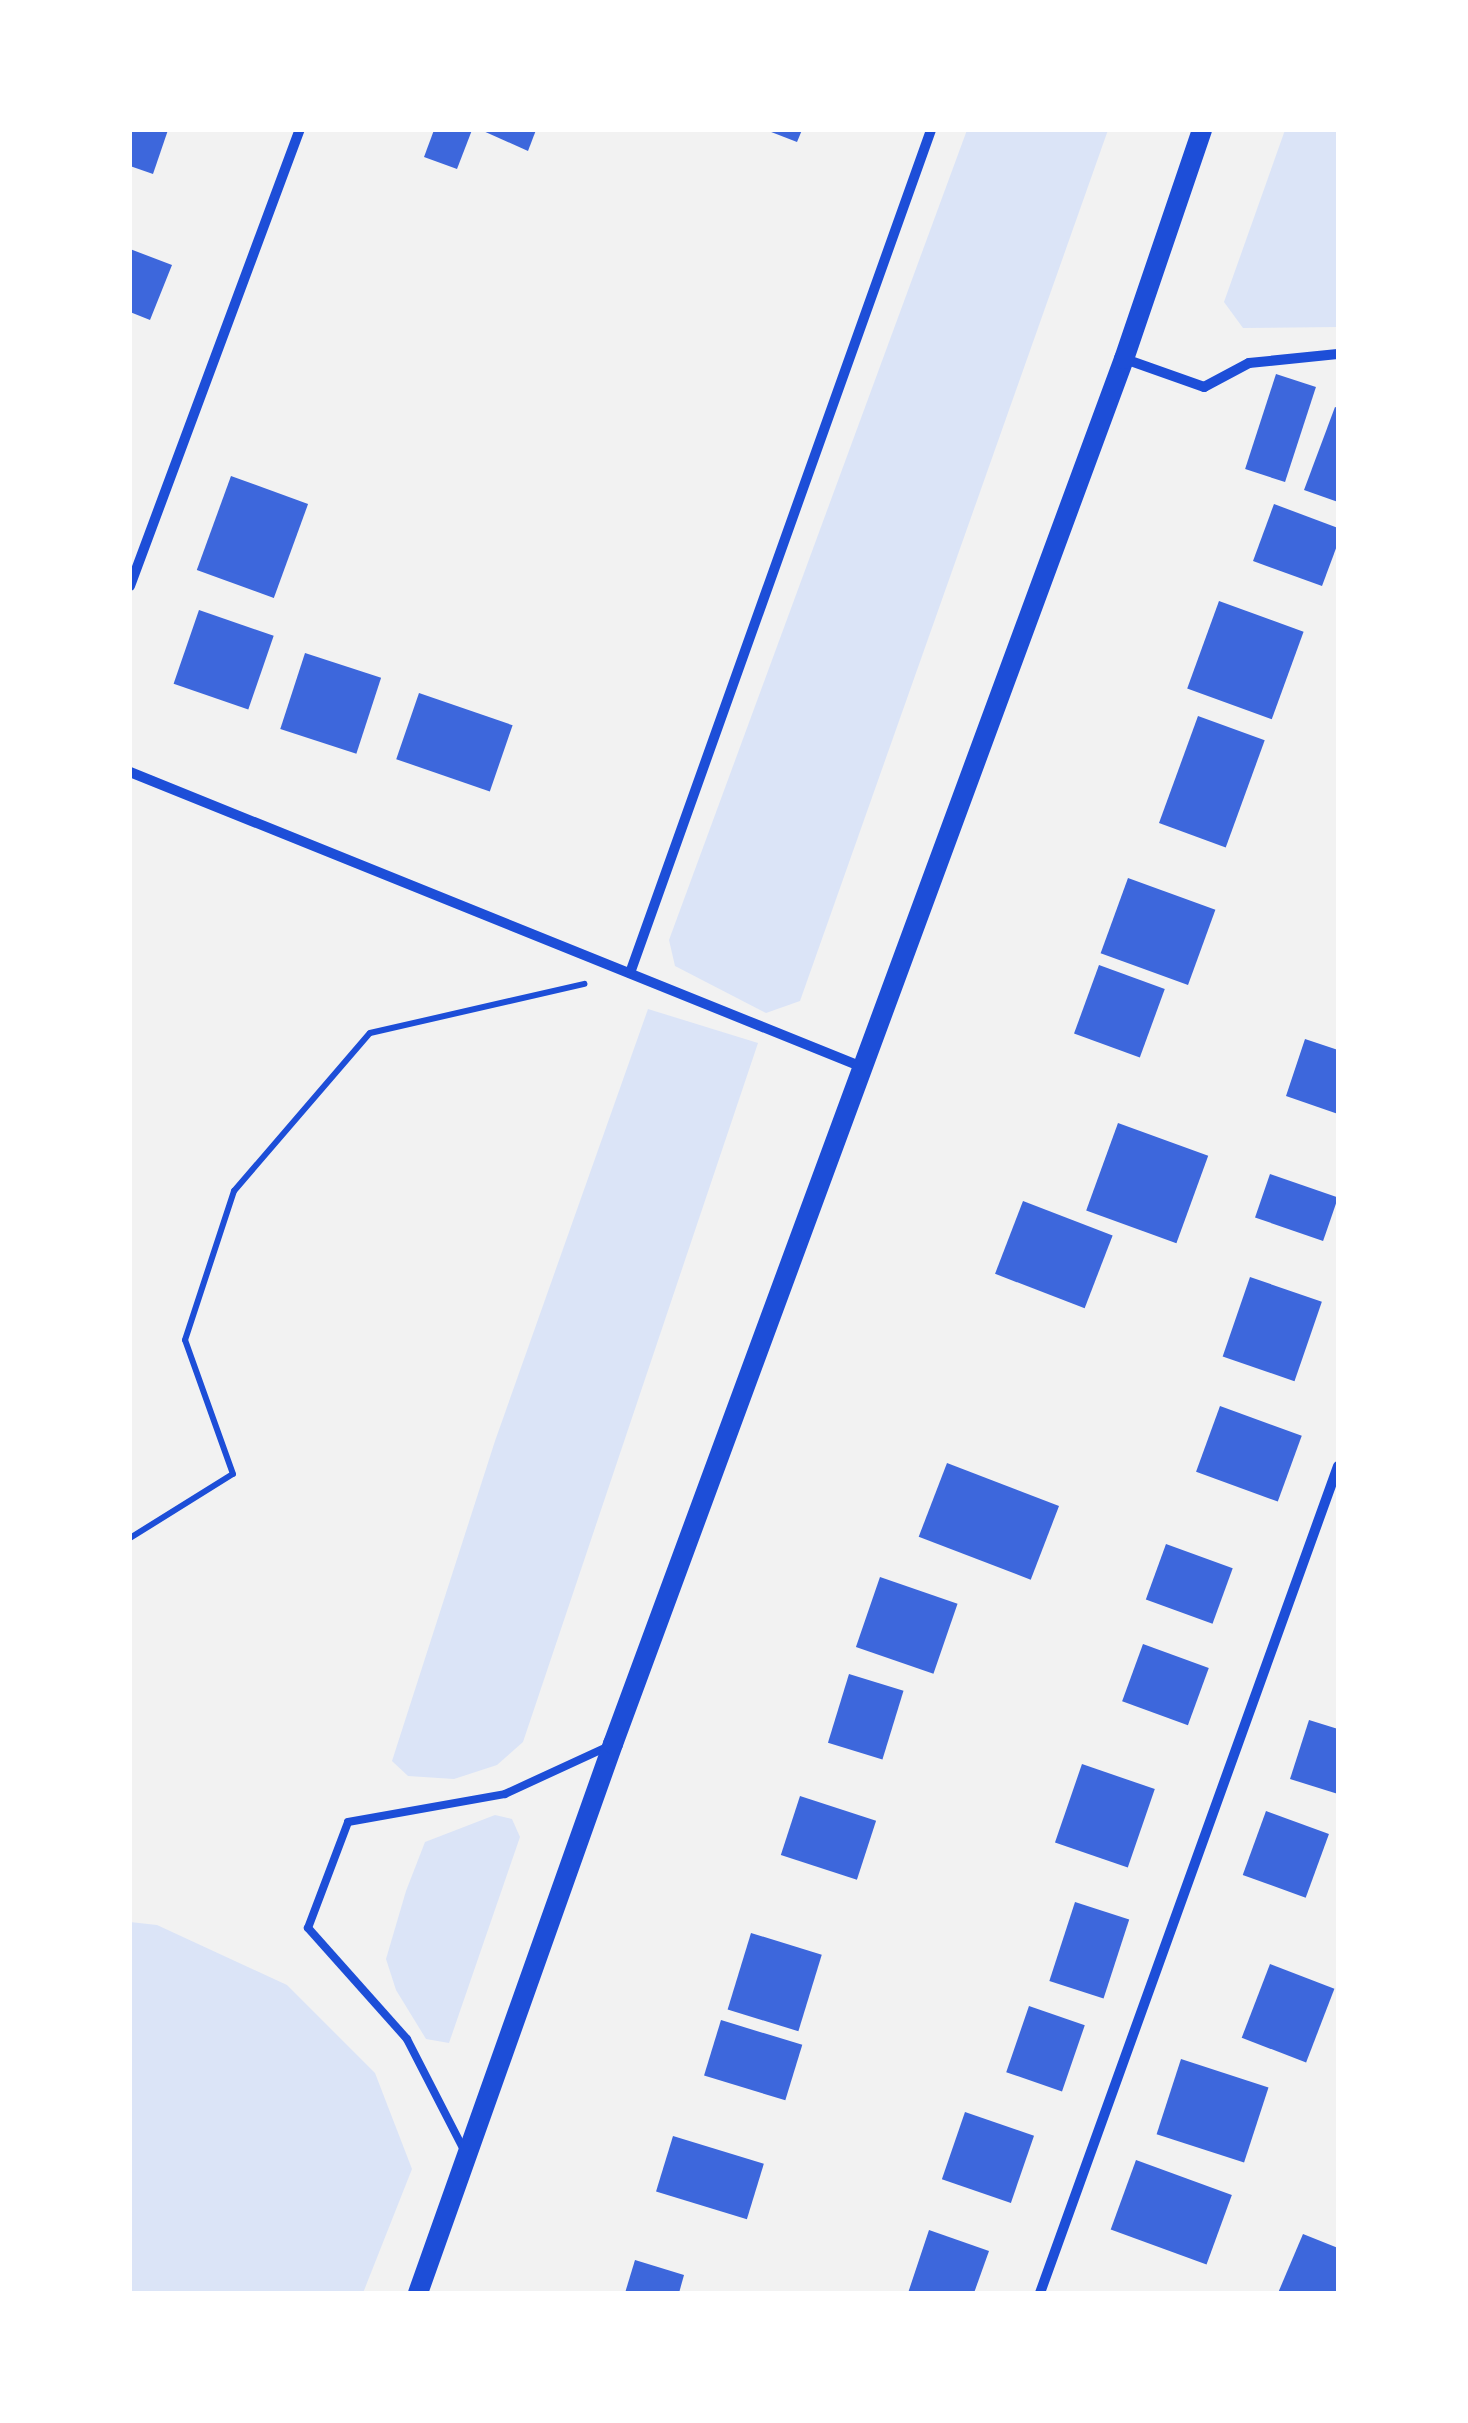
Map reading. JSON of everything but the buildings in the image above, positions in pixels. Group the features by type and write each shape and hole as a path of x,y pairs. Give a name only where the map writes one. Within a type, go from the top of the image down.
{"main road":[{"path":"418,2293 613,1744 1102,420 1202,130"}],"street":[{"path":"130,586 300,130"},
{"path":"630,974 932,130"},
{"path":"1124,359 1204,386 1249,363 1338,354"},
{"path":"130,772 864,1068"},
{"path":"1040,2293 1338,1466"}],"lane":[{"path":"466,2154 407,2039 308,1928 348,1822 505,1794 613,1744"}],"path":[{"path":"130,1538 233,1474 185,1340 234,1190 370,1032 630,974"}],"shaded area":[{"path":"967,130 1108,130 800,1001 766,1013 675,966 669,940"},
{"path":"1285,130 1338,130 1338,327 1243,328 1224,302"},
{"path":"648,1009 758,1043 523,1742 497,1765 454,1779 408,1776 392,1761 495,1441"},
{"path":"495,1815 512,1819 520,1837 449,2043 426,2039 396,1990 386,1959 406,1891 425,1842"},
{"path":"130,1922 157,1925 287,1985 375,2073 412,2169 363,2293 130,2293"}]}
